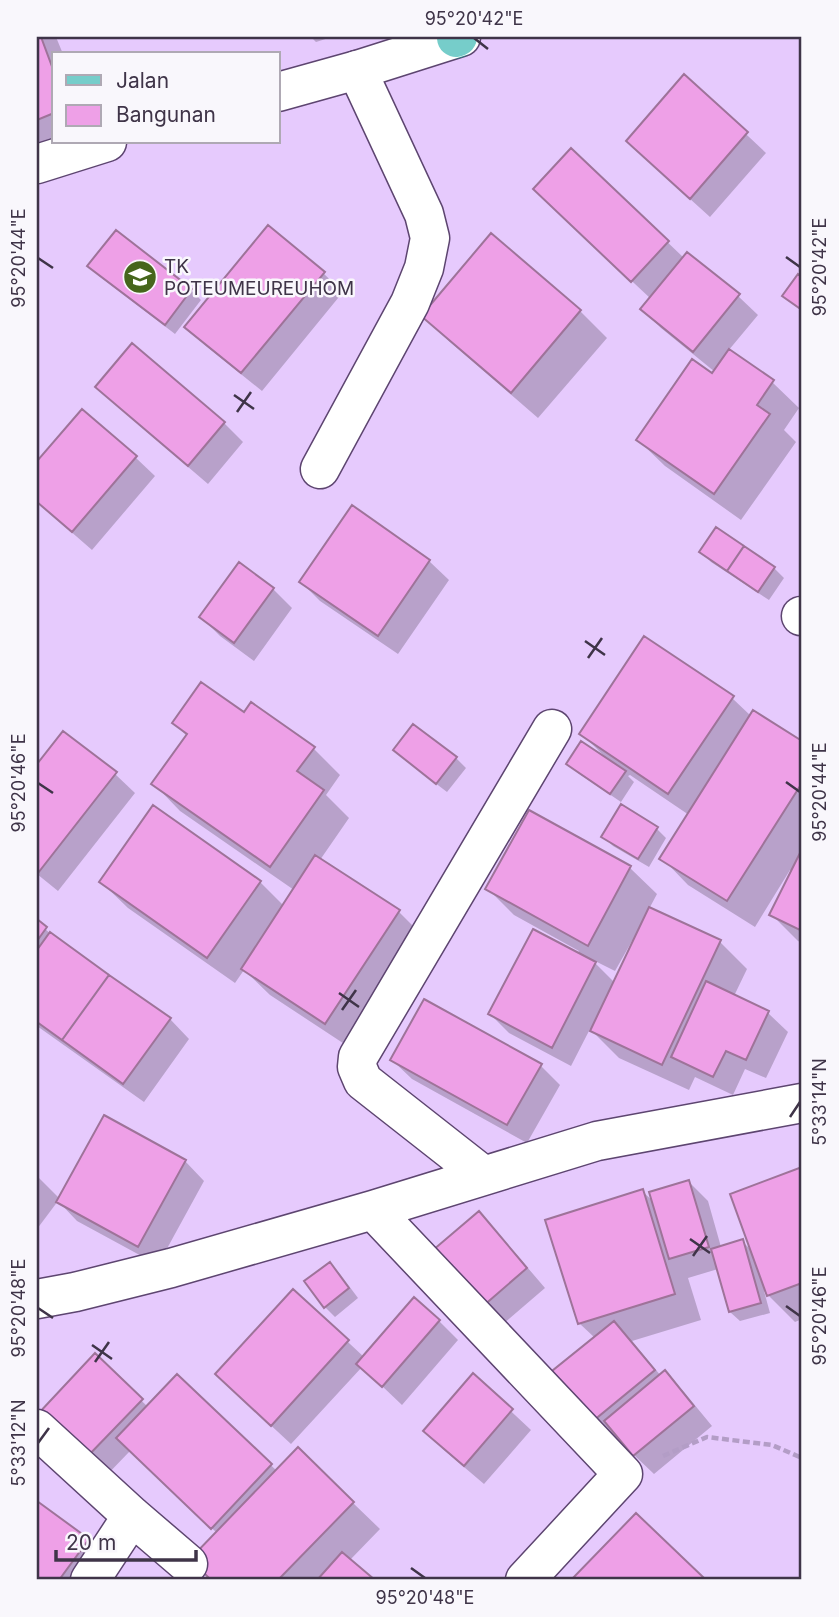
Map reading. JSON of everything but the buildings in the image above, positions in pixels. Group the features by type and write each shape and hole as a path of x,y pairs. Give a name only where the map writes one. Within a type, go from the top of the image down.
{"street":[{"path":"280,91 458,37"},
{"path":"320,469 410,303 424,268 429,238 424,214 357,70"},
{"path":"37,164 101,144"},
{"path":"484,1176 363,1081 357,1067 358,1058 552,729"},
{"path":"37,1299 171,1268 373,1210 597,1141 802,1103"},
{"path":"373,1210 624,1474 525,1580"},
{"path":"37,1429 188,1564"},
{"path":"90,1580 132,1516"}],"path":[{"path":"624,1474 707,1437 772,1445 802,1458"}],"place":[{"name":"TK POTEUMEUREUHOM","path":"140,277"}]}
